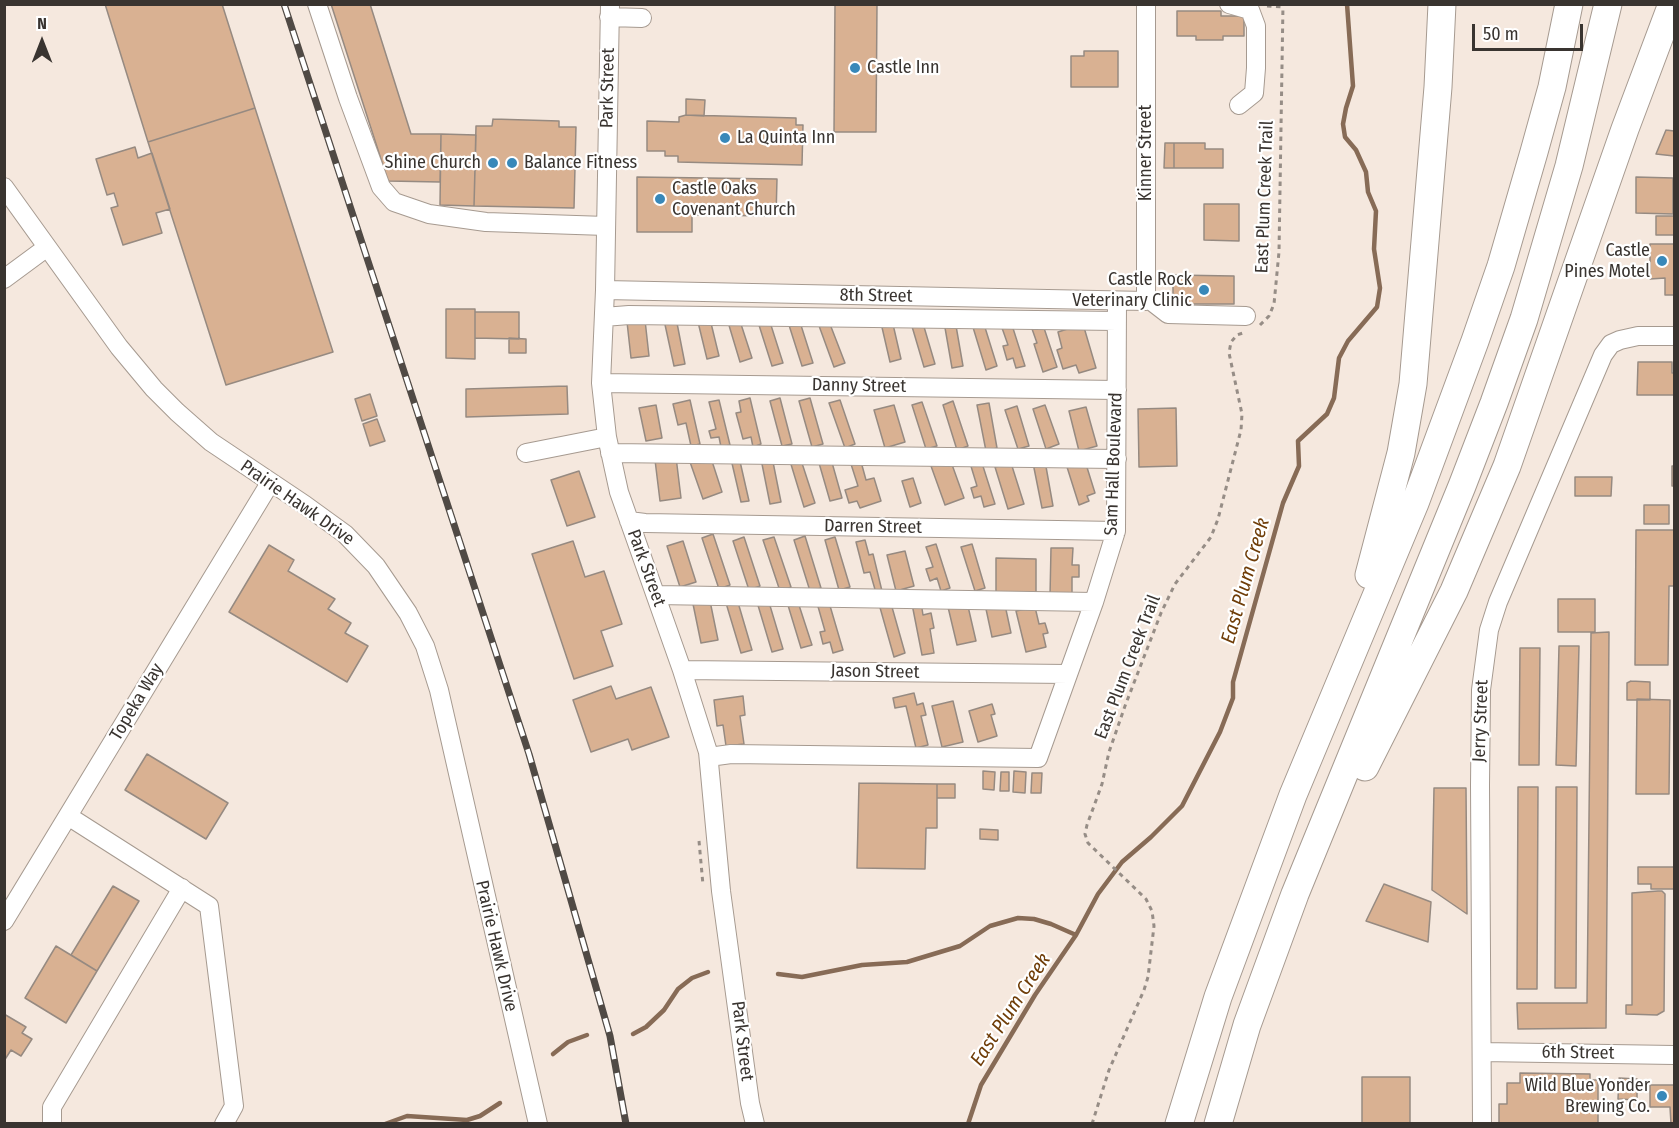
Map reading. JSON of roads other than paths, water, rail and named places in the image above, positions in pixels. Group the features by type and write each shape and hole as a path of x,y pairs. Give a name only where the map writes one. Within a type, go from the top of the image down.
{"highway":[{"path":"1318,736 1376,552 1408,419 1425,256 1442,4"},
{"path":"1179,1124 1218,997 1289,806 1415,503 1475,341 1501,266 1540,131 1552,87 1569,4"},
{"path":"1218,1124 1247,1025 1295,894 1462,486 1524,319 1566,176 1608,4"},
{"path":"1295,894 1392,714 1454,591 1481,529 1507,466 1649,63 1672,4"},
{"path":"1649,63 1666,40 1674,34"}],"street":[{"path":"317,4 381,187 394,202 429,214 477,221 606,226"},
{"name":"Kinner Street","path":"1146,4 1146,299"},
{"path":"1229,4 1250,9 1256,26 1257,68 1254,93 1239,105"},
{"path":"609,11 642,18"},
{"name":"Park Street","path":"609,11 605,290 601,383 608,445 629,521 682,670 709,757 721,891 750,1103 755,1124"},
{"name":"Prairie Hawk Drive","path":"4,187 119,347 154,389 198,432 328,522 361,550 389,583 408,613 425,646 446,717 491,927 538,1124"},
{"path":"4,279 46,248"},
{"name":"8th Street","path":"605,290 1117,301 1146,299"},
{"path":"1146,299 1168,314 1251,324"},
{"name":"Sam Hall Boulevard","path":"709,757 731,753 1038,758 1094,602 1116,531 1117,301"},
{"path":"604,317 629,315 1117,321"},
{"name":"Jerry Street","path":"1482,1124 1480,785 1481,690 1485,648 1498,602 1603,355 1611,344 1620,340 1638,336 1674,336"},
{"name":"Danny Street","path":"601,383 1117,390"},
{"path":"526,453 608,445 1117,459"},
{"name":"Topeka Way","path":"4,921 270,483"},
{"name":"Darren Street","path":"629,521 1116,531"},
{"path":"656,595 1094,602"},
{"name":"Jason Street","path":"682,670 1068,674"},
{"path":"68,816 209,906 234,1106 224,1124"},
{"path":"52,1124 52,1107 182,888"},
{"name":"6th Street","path":"1482,1052 1674,1056"}],"waterway":[{"name":"East Plum Creek","path":"968,1124 981,1085 1035,995 1076,935 1098,894 1122,862 1182,806 1220,732 1233,698 1233,682 1283,503 1299,466 1298,441 1327,414 1334,398 1339,358 1348,341 1377,307 1380,288 1374,249 1376,211 1368,192 1366,172 1356,150 1345,137 1343,124 1353,86 1347,4"},
{"path":"778,974 802,977 862,965 907,962 960,946 990,926 1018,918 1034,919 1076,935"},
{"path":"633,1034 646,1027 664,1010 678,989 692,978 708,972"},
{"path":"553,1054 568,1042 587,1035"},
{"path":"385,1124 407,1116 467,1120 480,1116 500,1103"}],"railway":[{"path":"284,4 529,754 610,1036 626,1124"}],"place":[{"name":"Castle Inn","path":"855,68"},
{"name":"La Quinta Inn","path":"725,138"},
{"name":"Shine Church","path":"493,163"},
{"name":"Balance Fitness","path":"512,163"},
{"name":"Castle Oaks Covenant Church","path":"660,199"},
{"name":"Castle Pines Motel","path":"1662,261"},
{"name":"Castle Rock Veterinary Clinic","path":"1204,290"},
{"name":"Wild Blue Yonder Brewing Co.","path":"1662,1096"}]}
